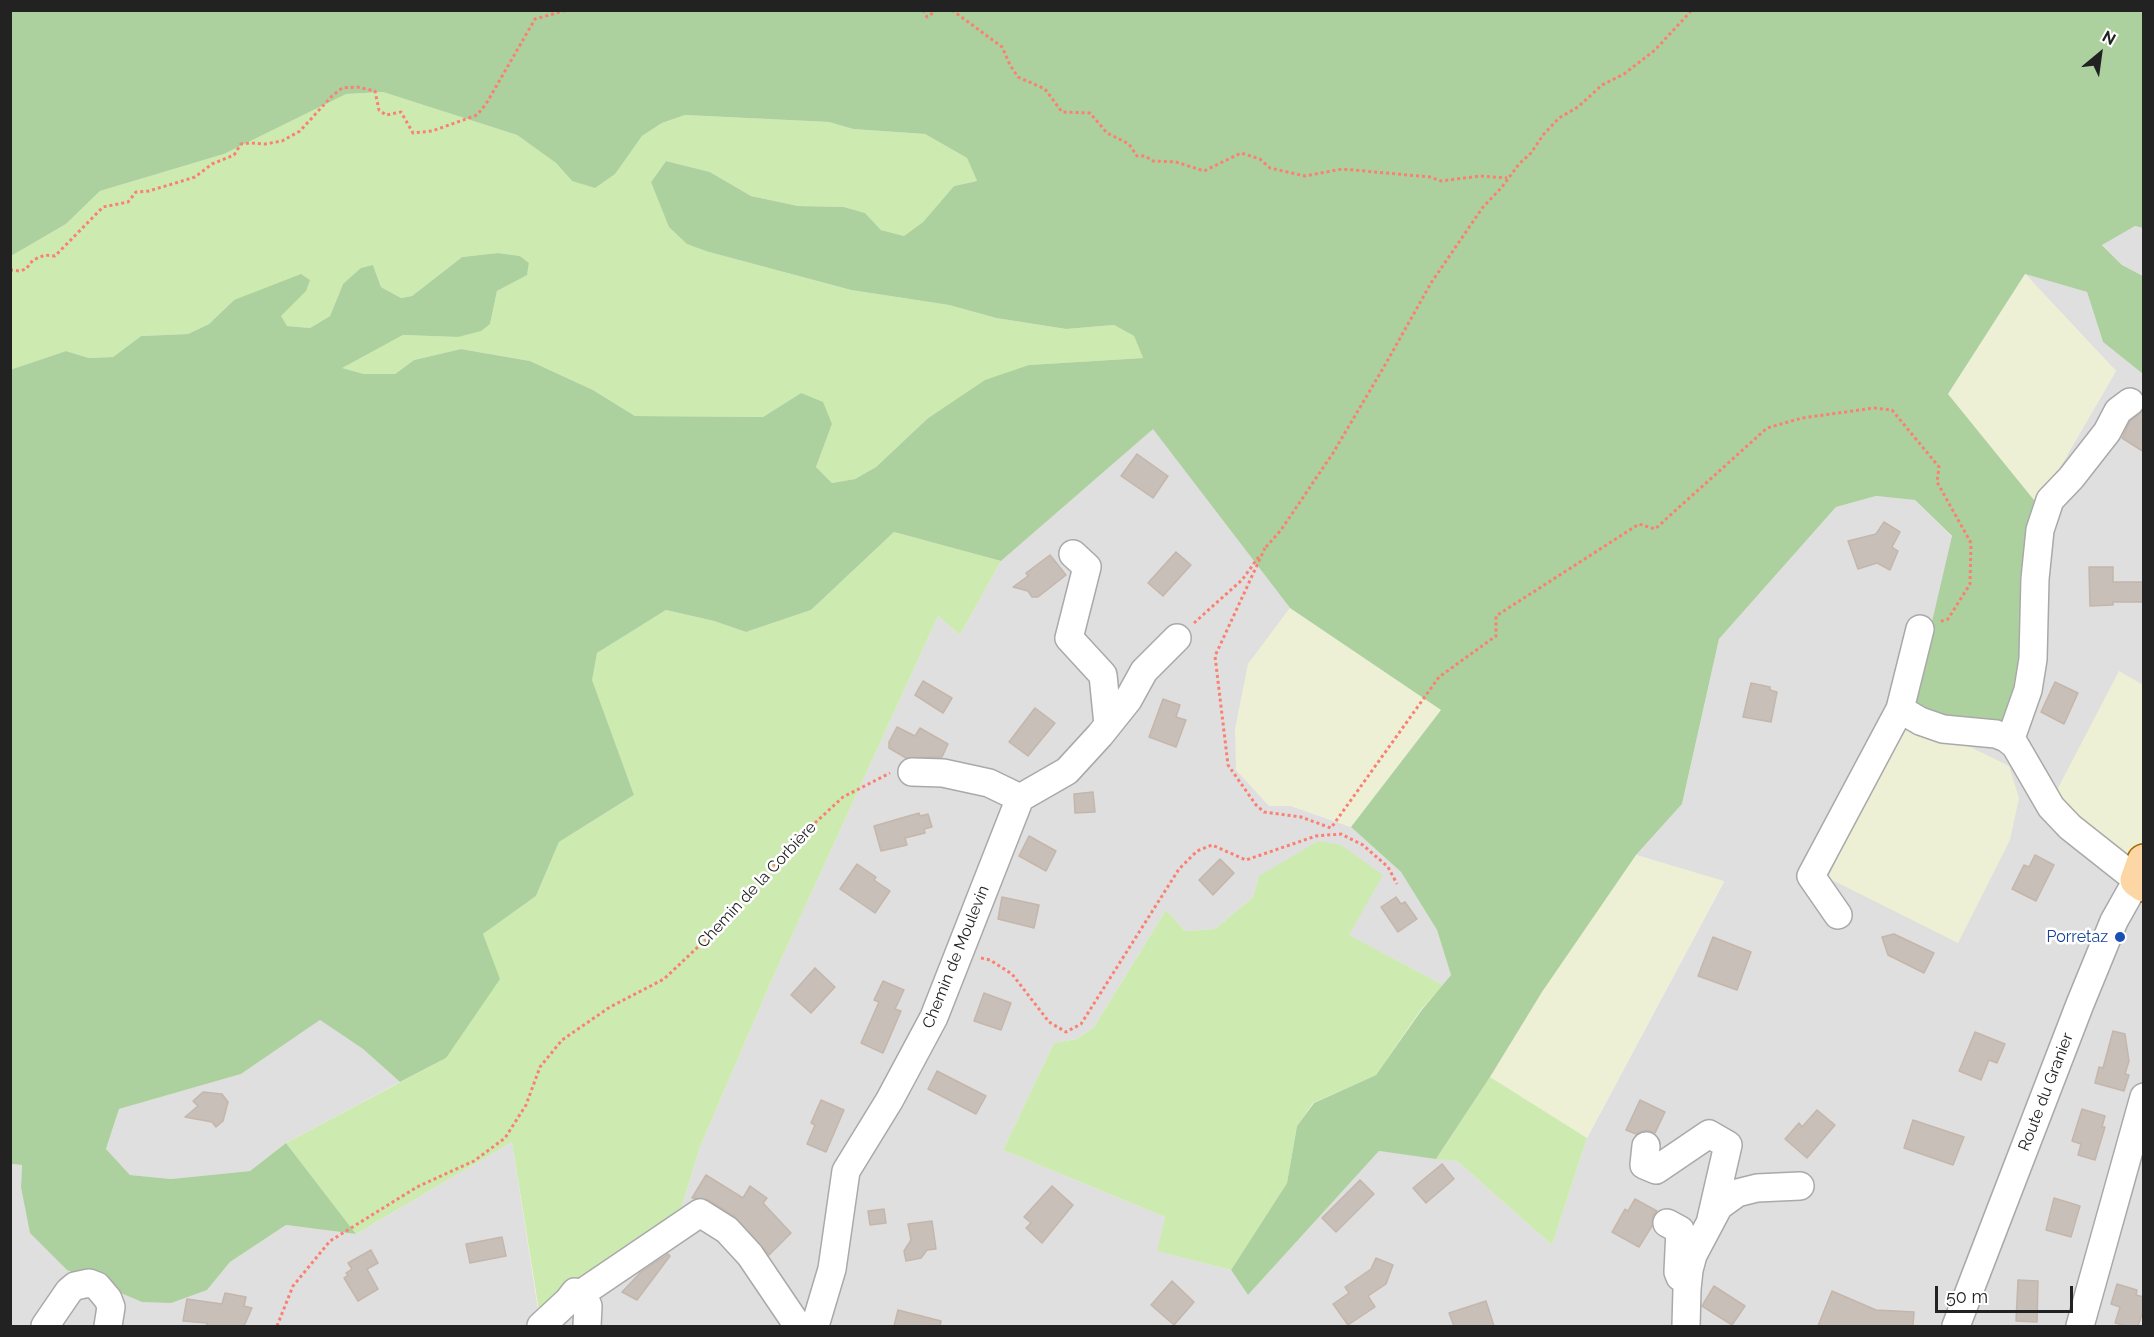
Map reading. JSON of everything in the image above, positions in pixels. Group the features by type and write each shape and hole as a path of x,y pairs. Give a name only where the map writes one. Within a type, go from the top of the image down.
{"street":[{"path":"2010,741 2028,690 2033,659 2035,579 2040,530 2050,500 2071,478 2107,432 2118,411 2130,402"},
{"path":"1073,554 1087,567 1069,638 1103,675 1108,725"},
{"path":"1838,915 1812,876 1900,709 1920,629"},
{"path":"912,772 943,773 988,783 1020,798 1067,771 1108,725 1128,699 1144,671 1177,638"},
{"path":"1900,709 1920,721 1943,729 1996,734 2010,741 2015,745 2051,807 2070,827 2141,875"},
{"name":"Chemin de Moulevin","path":"815,1326 832,1269 846,1171 889,1101 933,1017 1020,798"},
{"name":"Route du Granier","path":"1956,1326 2114,921 2141,875"},
{"path":"2080,1326 2144,1097"},
{"path":"1646,1146 1644,1165 1656,1170 1709,1134 1728,1145 1710,1220"},
{"path":"1686,1326 1687,1289 1693,1255 1719,1206 1737,1192 1757,1188 1800,1186"},
{"path":"541,1326 575,1292 582,1293 700,1213 727,1230 750,1255 798,1326"},
{"path":"1667,1222 1680,1230 1678,1272 1687,1289"},
{"path":"45,1326 69,1291 75,1286 89,1283 97,1286 108,1299 111,1307 108,1326"},
{"path":"582,1293 588,1306 587,1326"}],"path":[{"path":"10,270 26,269 33,260 45,255 55,256 103,207 128,202 136,192 149,191 195,177 212,164 234,155 241,144 282,141 300,131 342,88 357,87 375,91 379,110 386,115 401,112 412,133 432,130 477,115 486,104 535,19 567,10"},
{"path":"923,10 927,17 937,10"},
{"path":"952,10 1002,47 1018,77 1045,89 1062,112 1090,113 1107,133 1129,144 1137,156 1145,156 1153,161 1176,162 1204,171 1241,153 1260,159 1270,168 1305,176 1342,169 1430,177 1441,181 1480,176 1507,178"},
{"path":"1177,638 1242,580 1281,530 1386,365 1431,283 1483,207 1559,118 1578,107 1602,86 1624,74 1655,50 1692,10"},
{"path":"1265,548 1215,657 1228,765 1256,805 1264,812 1301,817 1331,828 1439,677 1496,636 1496,616 1639,524 1655,529 1767,428 1802,418 1874,408 1892,410 1939,467 1937,482 1971,543 1970,584 1948,619 1920,629"},
{"name":"Chemin de la Corbière","path":"277,1326 293,1286 330,1242 417,1187 474,1161 505,1138 526,1105 540,1067 562,1040 610,1007 664,979 736,911 788,848 843,797 892,772 912,772"},
{"path":"958,954 990,960 1011,974 1049,1022 1066,1032 1081,1024 1179,869 1197,851 1212,845 1246,860 1316,836 1341,834 1363,845 1388,867 1397,884"}],"shaded area":[{"path":"2135,226 2143,228 2143,276 2122,265 2102,244"},
{"path":"2025,274 2087,292 2103,342 2143,374 2143,1326 11,1326 10,1164 22,1165 21,1187 207,1290 230,1262 286,1225 356,1234 512,1142 539,1316 678,1219 700,1147 773,977 938,616 960,635 1001,561 1153,428 1290,608 1248,665 1269,806 1291,806 1351,827 1401,872 1437,930 1451,975 1443,985 1348,935 1259,876 1253,897 1215,929 1185,931 1166,910 1094,1027 1077,1039 1054,1043 1003,1150 1165,1217 1158,1251 1231,1270 1248,1295 1379,1151 1457,1161 1552,1245 1587,1138 1724,882 1636,855 1682,804 1719,639 1836,507 1876,496 1915,500 1952,537 2038,505 2116,371"},
{"path":"320,1020 363,1049 400,1082 286,1143 250,1171 171,1179 130,1175 106,1149 119,1109 241,1074"}],"green space":[{"path":"11,11 2143,11 2143,228 2135,226 2102,245 2122,265 2143,276 2143,374 2103,342 2087,292 2025,274 1948,394 2038,505 2031,641 2003,731 1943,723 1913,703 1952,536 1915,500 1876,496 1836,507 1719,639 1682,804 1636,855 1542,992 1436,1159 1379,1151 1248,1295 1231,1270 1287,1183 1297,1126 1314,1103 1376,1075 1421,1011 1451,975 1437,930 1401,872 1351,827 1441,710 1290,608 1153,429 1001,561 894,532 811,610 746,632 714,621 666,610 597,653 592,680 634,795 559,842 536,896 483,934 500,979 446,1058 400,1082 363,1049 320,1020 241,1074 119,1109 106,1149 130,1175 171,1179 250,1171 286,1143 356,1234 286,1225 230,1262 207,1290 171,1303 142,1302 67,1270 30,1233 21,1187 22,1165 11,1164 10,370 66,351 89,358 113,357 141,336 188,334 209,324 234,300 301,274 310,280 306,291 281,316 287,326 310,328 330,316 343,284 361,268 373,265 381,287 401,298 412,296 462,257 498,253 520,256 529,263 527,275 497,291 490,324 481,331 458,337 403,335 342,368 364,374 395,374 414,360 461,349 530,361 593,390 635,416 763,417 801,393 823,402 832,424 816,467 832,483 855,479 876,467 927,419 985,380 1029,365 1143,358 1134,336 1114,325 1066,329 996,318 949,305 851,290 709,252 687,244 669,227 651,182 666,161 710,172 751,196 798,206 844,207 865,213 881,230 904,236 923,222 954,186 977,181 967,158 925,134 853,129 829,122 685,115 662,123 642,136 615,174 595,188 572,181 556,163 517,135 383,92 346,94 224,154 100,191 66,224 11,256"},
{"path":"383,92 517,135 556,163 572,181 615,173 642,136 662,123 685,115 829,122 853,129 925,134 967,158 977,181 954,186 923,222 904,236 881,230 865,213 844,207 798,206 751,196 710,172 666,161 651,182 709,252 851,290 949,305 996,318 1066,329 1114,325 1134,336 1143,358 1029,365 927,419 876,467 855,479 832,483 816,467 832,424 801,393 763,417 635,416 593,390 530,361 461,349 414,360 395,374 364,374 341,368 403,335 458,337 490,324 497,291 527,274 529,263 520,256 498,253 462,257 412,296 401,298 381,287 373,265 343,284 330,316 310,328 287,326 280,316 306,290 234,300 209,324 188,334 141,336 113,357 89,358 66,351 11,370 11,256 66,224 100,191 224,154 345,94"},
{"path":"2025,274 2116,371 2038,505 1948,395"},
{"path":"894,532 1001,561 960,635 938,616 773,977 700,1147 678,1219 540,1317 512,1142 356,1234 286,1143 446,1058 483,934 536,896 559,842 634,795 591,680 597,653 666,610 714,621 746,632 811,610"},
{"path":"1290,608 1441,710 1351,827 1291,806 1269,806 1236,770 1235,729 1248,664"},
{"path":"2119,671 2143,685 2143,845 2132,866 2079,827 2056,792"},
{"path":"1906,722 1960,742 2009,766 2019,798 2010,840 1958,943 1828,878 1891,744"},
{"path":"1318,841 1341,845 1383,875 1349,935 1443,985 1420,1011 1376,1075 1313,1103 1297,1126 1287,1183 1231,1270 1157,1251 1165,1217 1003,1150 1054,1043 1077,1039 1094,1027 1166,910 1185,931 1215,929 1253,897 1259,876"},
{"path":"1636,855 1724,881 1587,1138 1490,1077 1542,992"},
{"path":"1490,1077 1587,1138 1552,1245 1457,1161 1436,1159"}],"building":[{"path":"2144,410 2144,452 2122,438 2130,421"},
{"path":"1137,454 1168,476 1153,498 1121,476"},
{"path":"1884,522 1900,532 1892,547 1898,551 1890,570 1877,563 1858,569 1848,541 1876,534"},
{"path":"1176,552 1191,565 1163,596 1148,583"},
{"path":"1050,555 1066,575 1038,597 1032,597 1028,591 1013,587 1028,576 1026,573"},
{"path":"2089,567 2113,567 2113,582 2144,582 2144,602 2113,602 2113,605 2090,606"},
{"path":"923,681 952,698 943,713 915,695"},
{"path":"2055,682 2078,693 2064,724 2041,712"},
{"path":"1751,683 1770,687 1770,690 1777,692 1771,722 1743,717"},
{"path":"1163,699 1180,705 1176,717 1186,720 1176,747 1149,737"},
{"path":"1035,708 1055,723 1028,756 1009,742"},
{"path":"897,727 915,736 920,728 948,744 942,757 906,758 889,748 889,742"},
{"path":"1093,792 1095,812 1075,813 1074,794"},
{"path":"919,813 920,816 928,814 932,827 924,829 925,833 905,838 907,845 881,851 874,826"},
{"path":"1029,836 1056,851 1046,871 1019,856"},
{"path":"2035,855 2054,865 2036,901 2012,889 2024,865 2029,867"},
{"path":"1220,859 1234,873 1213,895 1199,880"},
{"path":"857,864 876,877 874,880 890,891 875,913 840,889"},
{"path":"1002,897 1039,905 1034,928 998,919"},
{"path":"1396,897 1401,904 1405,902 1417,919 1398,932 1381,907"},
{"path":"1894,934 1934,953 1924,973 1888,955 1882,937"},
{"path":"1713,937 1751,952 1737,990 1698,976"},
{"path":"815,968 835,987 811,1013 791,995"},
{"path":"883,981 904,990 895,1009 901,1011 883,1053 861,1043 879,1002 874,1000"},
{"path":"984,993 1011,1003 1001,1030 974,1021"},
{"path":"2113,1031 2125,1034 2129,1061 2125,1074 2129,1075 2124,1091 2095,1083 2099,1067 2103,1068"},
{"path":"1975,1032 2005,1044 1997,1063 1989,1060 1981,1080 1959,1071"},
{"path":"937,1071 986,1096 976,1114 928,1089"},
{"path":"203,1092 222,1094 228,1102 223,1121 216,1127 212,1122 185,1117 198,1106 193,1101"},
{"path":"821,1100 844,1110 826,1152 807,1144 815,1125 811,1123"},
{"path":"1640,1100 1665,1112 1655,1133 1647,1130 1636,1134 1626,1130"},
{"path":"2082,1109 2105,1116 2102,1127 2105,1127 2095,1160 2078,1155 2081,1144 2072,1141"},
{"path":"1817,1110 1835,1125 1807,1158 1785,1139 1799,1123 1802,1127"},
{"path":"1913,1120 1964,1137 1953,1165 1904,1148"},
{"path":"1442,1164 1454,1179 1426,1203 1413,1188"},
{"path":"706,1175 743,1198 750,1186 767,1198 763,1203 791,1233 769,1255 735,1217 708,1200 692,1198"},
{"path":"1360,1180 1374,1194 1336,1232 1322,1218"},
{"path":"1052,1186 1073,1205 1042,1243 1026,1228 1031,1223 1024,1217"},
{"path":"2054,1198 2080,1206 2071,1237 2046,1230"},
{"path":"1635,1199 1657,1211 1653,1216 1652,1226 1639,1247 1612,1232 1625,1209 1628,1211"},
{"path":"884,1209 886,1223 870,1225 868,1211"},
{"path":"932,1221 936,1249 927,1250 921,1258 906,1261 904,1251 911,1240 908,1224"},
{"path":"502,1237 506,1256 470,1263 466,1244"},
{"path":"371,1250 378,1263 367,1269 378,1289 358,1301 344,1278 348,1275 346,1273 352,1269 348,1263"},
{"path":"668,1254 670,1256 637,1300 622,1292 641,1272"},
{"path":"1376,1258 1393,1265 1386,1284 1368,1296 1375,1307 1348,1325 1333,1304 1349,1293 1345,1287 1371,1269"},
{"path":"2018,1280 2038,1281 2037,1322 2016,1321"},
{"path":"1172,1281 1194,1302 1174,1325 1151,1305"},
{"path":"2117,1284 2137,1290 2136,1295 2144,1297 2144,1309 2138,1326 2115,1323 2120,1307 2111,1304"},
{"path":"1714,1286 1745,1306 1732,1325 1702,1306"},
{"path":"1832,1291 1876,1310 1914,1312 1913,1326 1818,1326"},
{"path":"225,1293 246,1297 244,1306 252,1308 244,1326 207,1326 207,1323 183,1321 187,1299 222,1304"},
{"path":"1486,1301 1494,1326 1454,1326 1449,1313"},
{"path":"898,1310 941,1321 940,1326 894,1326"}],"place":[{"name":"Porretaz","path":"2120,937"}]}
